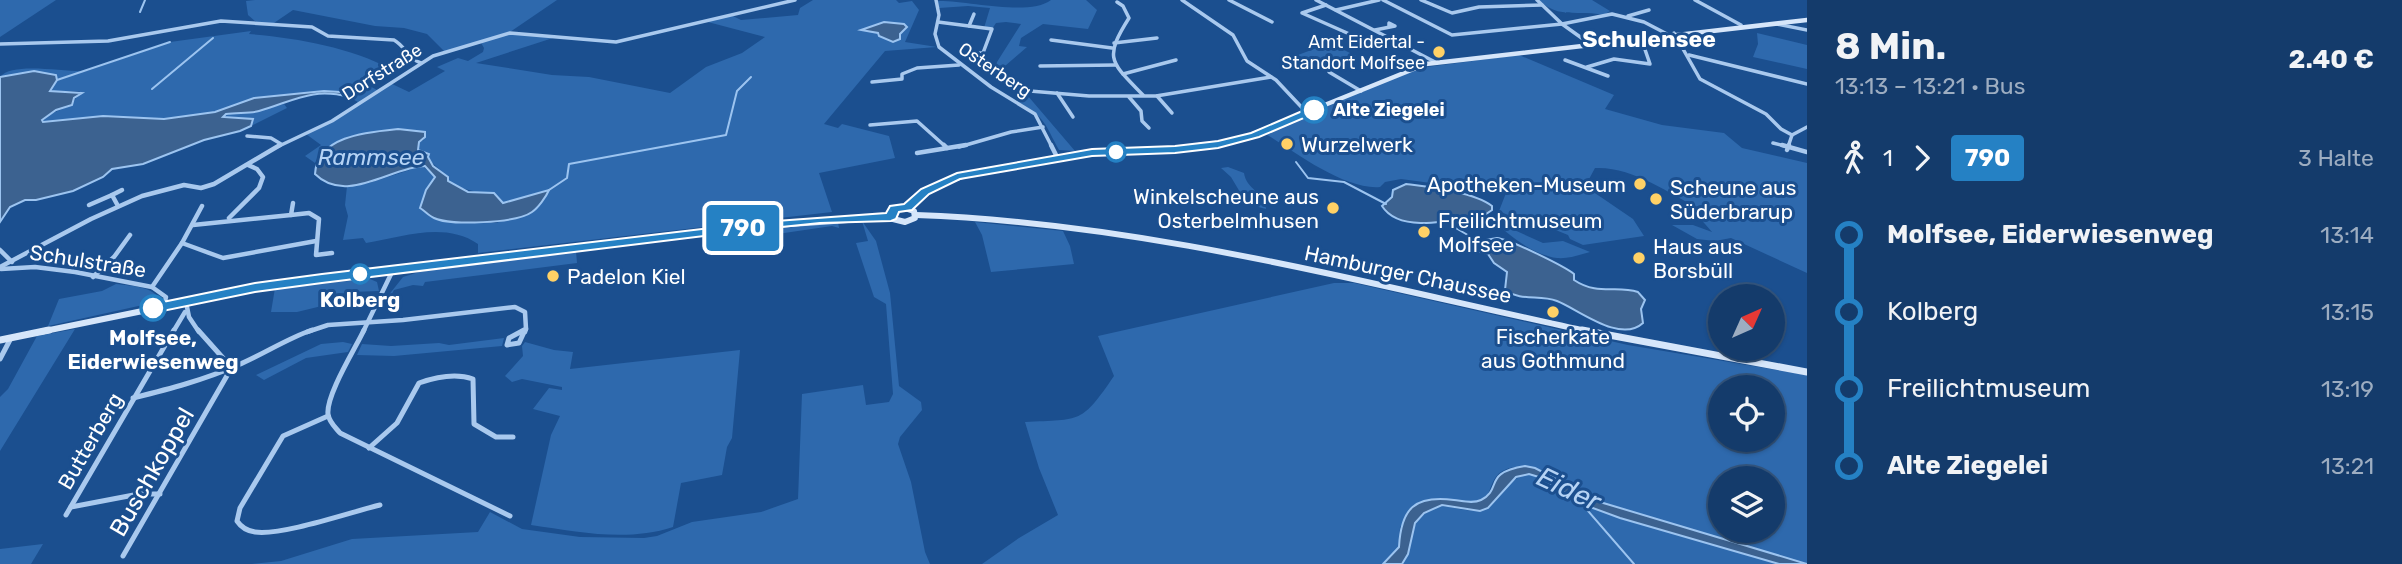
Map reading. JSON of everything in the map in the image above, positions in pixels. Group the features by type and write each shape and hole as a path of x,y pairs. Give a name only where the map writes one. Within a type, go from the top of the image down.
{"main road":[{"path":"0,340 255,288 784,223 891,217 895,209 908,208 919,196 951,178 1057,158 1218,144 1255,135 1411,68 1437,62 1741,25 1807,20"},
{"path":"908,208 916,215"},
{"name":"Hamburger Chaussee","path":"891,217 905,222 916,215 1061,225 1201,246 1626,340 1807,372"}],"street":[{"name":"Dorfstraße","path":"13,263 118,206 181,186 201,188 214,184 282,144 332,121 421,63 445,52 509,33 611,42 795,0"},
{"name":"Osterberg","path":"936,0 936,42 960,65 1035,114 1057,158"},
{"path":"1182,0 1233,35 1247,61 1271,76 1307,113"},
{"path":"1229,0 1272,22"},
{"path":"1317,0 1437,62"},
{"path":"1348,0 1353,6"},
{"path":"1336,10 1381,0 1452,35 1562,24 1612,14 1628,16 1670,34 1688,55 1692,70 1700,79 1766,114 1781,129 1792,135"},
{"path":"1421,0 1452,13 1479,7 1542,5"},
{"path":"1538,0 1562,24 1590,44"},
{"path":"1695,0 1741,25"},
{"path":"1117,2 1127,11 1129,18 1112,48 1116,65 1144,96"},
{"path":"1326,5 1302,13 1381,48"},
{"path":"1628,16 1649,10"},
{"path":"969,26 974,14"},
{"path":"0,44 108,41 187,25 230,21 312,27 328,36 342,38 394,40 401,44 410,59 421,63"},
{"path":"938,22 993,31 983,52 976,53"},
{"path":"1774,23 1807,30"},
{"path":"1375,30 1389,27"},
{"path":"1114,43 1157,38"},
{"path":"1587,67 1614,59 1650,64 1644,41 1640,38"},
{"path":"1051,40 1112,48"},
{"path":"1688,55 1807,83"},
{"path":"1123,74 1176,60"},
{"path":"1565,60 1608,76"},
{"path":"872,82 902,79 902,74 917,68 960,65"},
{"path":"1040,66 1116,65"},
{"path":"1329,72 1361,91"},
{"path":"1030,91 1128,97 1156,96 1271,76"},
{"path":"1057,93 1073,117"},
{"path":"1156,96 1172,113"},
{"path":"1128,97 1141,111 1142,121 1149,128"},
{"path":"870,125 917,121 948,149"},
{"path":"917,153 948,149 999,134 1043,127"},
{"path":"1788,148 1792,135 1806,128"},
{"path":"247,135 271,138 282,144"},
{"path":"1773,143 1807,152"},
{"path":"229,218 259,188 263,177 257,169 247,165"},
{"path":"89,205 122,190"},
{"path":"112,195 118,206"},
{"path":"291,215 293,202"},
{"path":"152,287 182,243 202,206"},
{"path":"192,225 229,218 250,220 309,213 319,219 316,255 332,253"},
{"path":"93,278 114,257 130,235"},
{"path":"182,243 223,258 316,241"},
{"name":"Schulstraße","path":"0,250 13,263 152,287 166,297 164,306"},
{"path":"0,268 13,263"},
{"path":"393,270 329,402 328,416 340,433 510,516"},
{"path":"186,301 185,312 218,357 232,368"},
{"path":"133,398 184,386 232,368 306,331 328,325 515,307 525,312 526,329"},
{"name":"Butterberg","path":"66,515 185,312"},
{"path":"0,359 11,338"},
{"name":"Buschkoppel","path":"123,556 232,368"},
{"path":"369,448 397,423 417,385 435,377 465,376 473,379 474,425 496,437 513,437"},
{"path":"328,416 287,433 278,442 240,508 237,521 240,526 253,532 272,532 380,505"},
{"path":"70,507 139,494 160,494"}],"shaded area":[{"path":"0,0 56,0 0,37"},
{"path":"557,0 510,32 556,37 476,63 552,75 589,77 670,93 706,67 742,53 765,37 704,21 731,15 741,20 798,15 800,8 813,0 896,0 899,3 912,1 919,10 905,42 937,47 885,51 824,124 838,128 842,124 889,136 895,158 819,173 832,212 478,253 478,244 452,233 423,233 366,243 363,238 343,240 348,216 345,205 347,186 369,183 422,166 436,177 426,190 467,221 496,223 536,209 547,195 542,192 503,203 489,195 455,185 418,150 419,142 424,140 424,132 380,132 348,137 334,143 315,163 305,156 321,145 306,134 332,121 358,102 340,92 324,91 254,98 215,112 164,119 103,116 42,122 48,115 72,105 80,91 50,91 42,73 34,71 0,77 7,72 28,69 87,71 170,42 251,31 249,34 322,45 375,61 391,69 367,73 362,82 377,90 390,83 409,92 445,71 437,67 458,58 468,61 483,52 484,48 480,41 445,52 427,34 293,10 271,25 257,23 248,15 246,1"},
{"path":"1051,0 1086,0 1097,10 1088,29 1043,24 1021,38 1019,46 1027,47 1005,66 1005,69 1075,151 1059,150 1043,122 1034,112 1017,101 1017,91 995,71 997,62 1021,24 996,23 992,29 984,28 990,8 939,8 937,1 1013,8 1041,5"},
{"path":"1539,0 1592,0 1610,11 1604,15 1562,12"},
{"path":"1757,33 1807,45 1807,69 1753,57 1758,44"},
{"path":"1330,43 1356,56 1322,68 1298,55"},
{"path":"1519,55 1614,95 1605,109 1662,125 1724,133 1742,148 1807,163 1807,273 1731,238 1715,241 1697,239 1672,225 1693,225 1712,232 1698,216 1700,209 1623,171 1595,168 1588,181 1589,189 1633,219 1644,236 1583,245 1570,239 1568,235 1526,218 1519,220 1499,211 1506,193 1401,179 1385,182 1380,187 1352,183 1321,169 1266,134 1411,69"},
{"path":"284,104 287,108 251,126 253,119 222,117 238,111 258,111"},
{"path":"1228,167 1244,173 1266,209 1247,204 1231,177 1221,168"},
{"path":"1499,216 1514,223 1512,229 1543,243 1563,241 1590,252 1561,258 1539,253 1513,237 1491,218"},
{"path":"862,221 876,241 890,293 899,386 921,402 922,410 900,437 898,444 911,482 925,552 930,564 252,564 281,561 352,539 478,532 490,512 522,529 580,537 644,538 657,536 692,522 761,512 798,499 802,394 863,385 866,405 889,402 893,394 886,304 874,297 856,243 868,241"},
{"path":"838,222 839,228 832,226 729,241 714,236"},
{"path":"975,222 1063,231 1074,264 991,272 982,235"},
{"path":"576,251 577,263 425,282 423,286 413,285 394,290 388,301 384,301 403,277 419,272"},
{"path":"370,279 377,282 379,291 340,294 330,304 297,312 271,312 275,288"},
{"path":"1334,283 1354,283 1628,345 1708,358 1708,361 1723,361 1807,375 1807,564 1737,543 1785,543 1785,466 1708,466 1708,534 1600,502 1535,468 1524,467 1501,472 1487,495 1478,501 1439,498 1400,527 1399,547 1383,564 982,564 1058,515 1039,468 1025,422 1078,416 1094,403 1114,376 1098,336"},
{"path":"116,284 153,292 161,301 48,326 59,299 102,291"},
{"path":"75,329 0,451 0,397 8,389 37,336"},
{"path":"504,338 502,346 394,356 357,355 362,344 449,345"},
{"path":"525,342 573,352 570,369 740,350 732,438 727,447 722,475 681,483 673,527 656,532 621,535 585,533 531,525 551,435 560,416 533,409 549,388 562,390 562,387 522,379 512,382 505,376 523,356 522,346"},
{"path":"321,344 352,344 348,352 306,358 264,380 256,375"},
{"path":"1529,474 1543,479 1589,507 1779,564 1401,564 1416,522 1426,511 1440,506 1469,510 1483,508 1521,476"},
{"path":"43,544 31,564 0,564 0,549"}],"water":[{"path":"884,22 904,24 907,27 900,34 900,39 893,42 878,33 861,30"},
{"path":"34,71 56,75 57,80 50,91 82,93 74,98 72,105 56,110 42,120 43,122 103,116 164,119 215,112 254,98 324,91 340,92 349,97 313,94 255,112 226,114 223,117 253,119 251,126 204,140 143,164 112,169 103,177 73,191 25,200 10,207 0,222 0,77"},
{"name":"Rammsee","path":"398,129 425,132 418,150 429,154 433,166 448,177 448,181 468,192 494,193 503,203 549,190 537,208 524,216 468,223 434,218 420,208 426,190 435,177 425,166 354,185 327,183 315,174 324,151 334,144 346,138"},
{"path":"1406,184 1474,197 1492,206 1492,210 1486,214 1431,223 1402,220 1391,215 1382,206 1392,197 1393,190"},
{"path":"1497,238 1559,265 1574,274 1574,280 1583,285 1638,292 1645,300 1641,309 1643,323 1623,330 1599,323 1557,301 1511,294 1505,290 1507,272 1494,263 1488,254 1472,250 1468,243"},
{"name":"Eider","path":"1525,466 1535,468 1600,502 1708,534 1708,543 1737,543 1807,564 1779,564 1620,518 1582,504 1542,478 1529,474 1516,477 1488,508 1480,511 1442,505 1424,513 1415,523 1408,554 1402,564 1383,564 1399,547 1403,522 1413,507 1429,500 1478,501 1487,496 1498,477 1512,469"}],"waterway":[{"path":"140,12 145,0"},
{"path":"152,89 213,38"},
{"path":"57,80 170,42"},
{"path":"549,190 567,178 569,164 726,135 737,91 751,77"},
{"path":"1296,162 1308,178 1344,182 1386,204"},
{"path":"1442,220 1478,241"},
{"name":"Eider","path":"1582,504 1634,564"}],"bus line":[{"name":"790","path":"153,308 322,278 820,219 891,217 895,209 908,208 925,192 957,176 1092,153 1175,150 1218,144 1255,135 1314,110"}],"place":[{"name":"Amt Eidertal - Standort Molfsee","path":"1439,52"},
{"name":"Alte Ziegelei","path":"1314,110"},
{"name":"Wurzelwerk","path":"1287,144"},
{"name":"Apotheken-Museum","path":"1640,184"},
{"name":"Scheune aus Süderbrarup","path":"1656,199"},
{"name":"Winkelscheune aus Osterbelmhusen","path":"1333,208"},
{"name":"Freilichtmuseum Molfsee","path":"1424,232"},
{"name":"Haus aus Borsbüll","path":"1639,258"},
{"name":"Kolberg","path":"360,274"},
{"name":"Padelon Kiel","path":"553,276"},
{"name":"Molfsee, Eiderwiesenweg","path":"153,308"},
{"name":"Fischerkate aus Gothmund","path":"1553,312"}],"district":[{"name":"Schulensee","path":"1649,39"}]}
